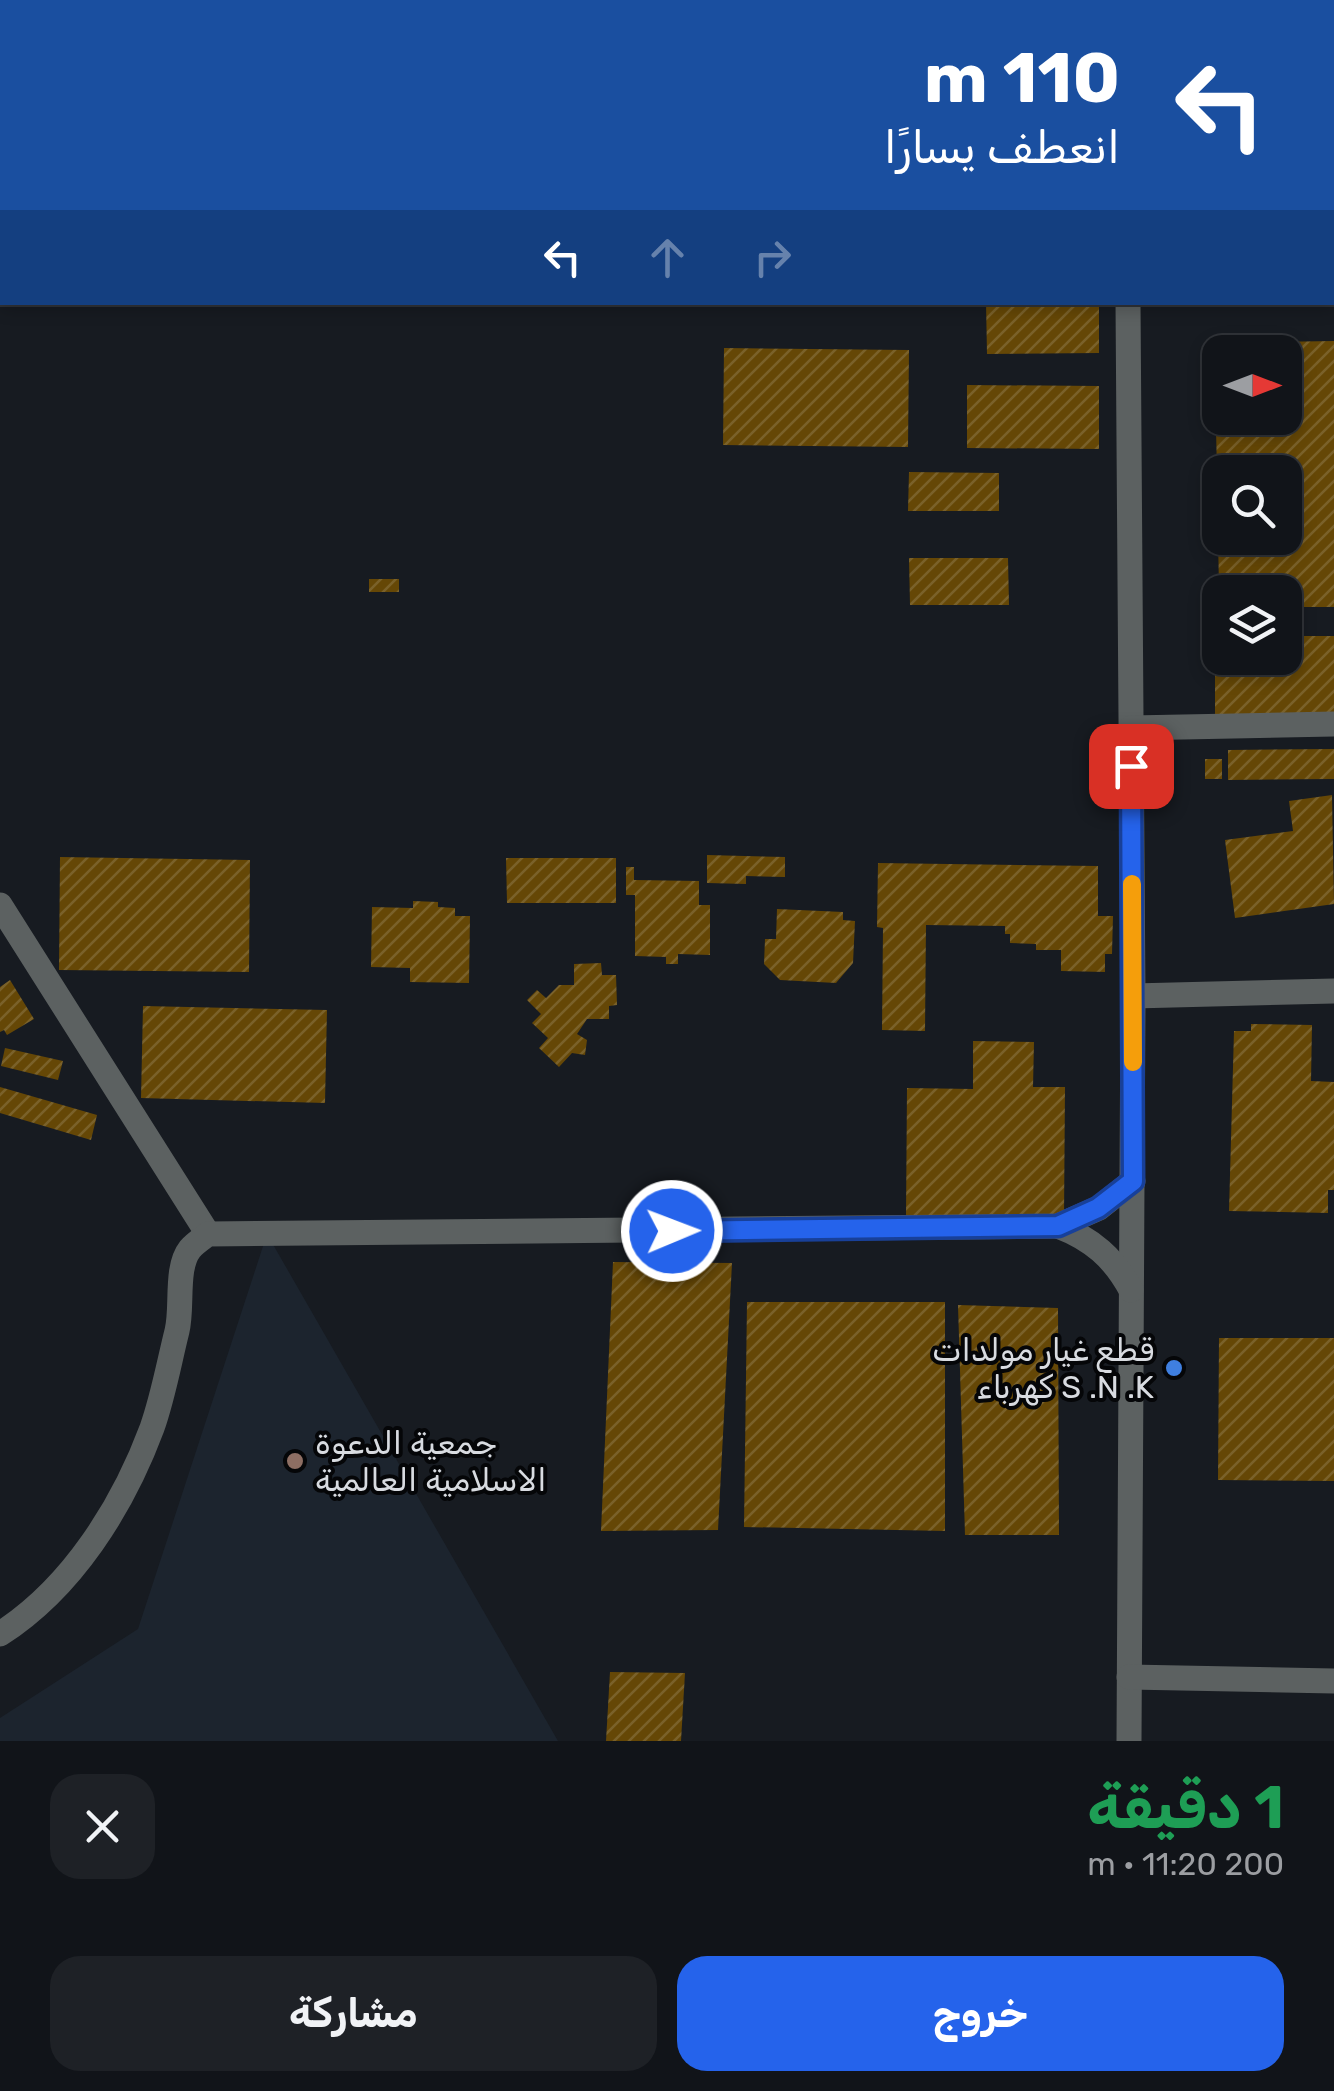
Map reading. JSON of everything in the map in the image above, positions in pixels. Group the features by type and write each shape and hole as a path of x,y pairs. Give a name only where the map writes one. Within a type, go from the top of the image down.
{"street":[{"path":"1128,305 1133,996 1129,1741"},
{"path":"1131,728 1334,724"},
{"path":"0,904 208,1234"},
{"path":"1133,996 1334,991"},
{"path":"0,1634 71,1572 107,1522 152,1428 179,1324 188,1250 208,1234 1058,1226 1098,1208 1133,1181"},
{"path":"1058,1226 1092,1242 1108,1256 1132,1292"},
{"path":"1129,1677 1334,1681"}],"shaded area":[{"name":"جمعية الدعوة الاسلامية العالمية","path":"267,1234 558,1741 0,1741 0,1718 138,1629"}],"building":[{"path":"986,305 1099,305 1099,353 987,354"},
{"path":"1334,341 1334,607 1302,607 1302,575 1219,575 1218,555 1302,555 1302,455 1217,455 1216,435 1302,435 1302,342"},
{"path":"724,348 909,350 908,447 723,445"},
{"path":"967,385 1099,386 1099,449 967,448"},
{"path":"909,472 999,473 999,511 908,511"},
{"path":"909,558 1008,558 1009,605 910,605"},
{"path":"369,579 399,579 399,592 369,592"},
{"path":"1302,636 1334,636 1334,718 1215,718 1215,675 1302,675"},
{"path":"1334,749 1334,779 1228,780 1228,750"},
{"path":"1205,759 1222,759 1222,779 1205,779"},
{"path":"1332,795 1334,904 1235,918 1225,840 1293,831 1289,801"},
{"path":"707,855 785,857 785,877 746,876 746,884 707,883"},
{"path":"60,857 250,860 249,972 59,970"},
{"path":"506,858 616,858 616,903 507,903"},
{"path":"878,863 1098,866 1098,916 1113,916 1112,954 1105,954 1105,972 1061,971 1061,950 1036,950 1036,944 1010,943 1005,926 926,925 925,1031 882,1030 883,928 877,927"},
{"path":"626,867 634,867 634,880 699,881 699,905 710,905 710,955 678,954 678,964 666,964 666,957 635,956 635,895 626,895"},
{"path":"413,901 438,902 438,907 455,908 455,916 470,916 469,983 410,982 410,968 371,967 372,907 413,908"},
{"path":"777,909 843,912 843,920 855,921 853,963 836,983 780,980 764,964 765,939 776,939"},
{"path":"601,963 602,975 616,975 617,1005 609,1006 609,1019 587,1019 577,1034 587,1040 585,1055 572,1053 559,1067 539,1048 548,1038 532,1023 541,1014 527,1000 537,990 546,998 559,985 574,985 574,964"},
{"path":"10,980 34,1019 7,1035 4,1030 0,1032 0,987"},
{"path":"143,1006 327,1010 325,1103 141,1098"},
{"path":"1251,1024 1312,1025 1311,1081 1334,1082 1334,1190 1328,1190 1328,1213 1229,1211 1234,1031 1251,1031"},
{"path":"973,1041 1034,1042 1033,1087 1065,1087 1064,1217 906,1216 907,1088 973,1089"},
{"path":"5,1048 63,1061 58,1080 1,1066"},
{"path":"0,1087 97,1115 91,1140 0,1113"},
{"path":"613,1262 732,1263 718,1530 601,1531"},
{"path":"747,1302 945,1302 945,1531 744,1527"},
{"path":"958,1305 1058,1308 1059,1535 965,1535"},
{"path":"1219,1338 1334,1338 1334,1481 1218,1480"},
{"path":"610,1672 685,1673 681,1741 606,1741"}],"slow traffic":[{"path":"1132,884 1133,1062"}],"place":[{"name":"قطع غيار مولدات كهرباء S .N .K","path":"1174,1368"},
{"name":"جمعية الدعوة الاسلامية العالمية","path":"295,1461"}],"route":[{"path":"672,1231 1058,1226 1098,1208 1133,1181 1131,766"}]}
